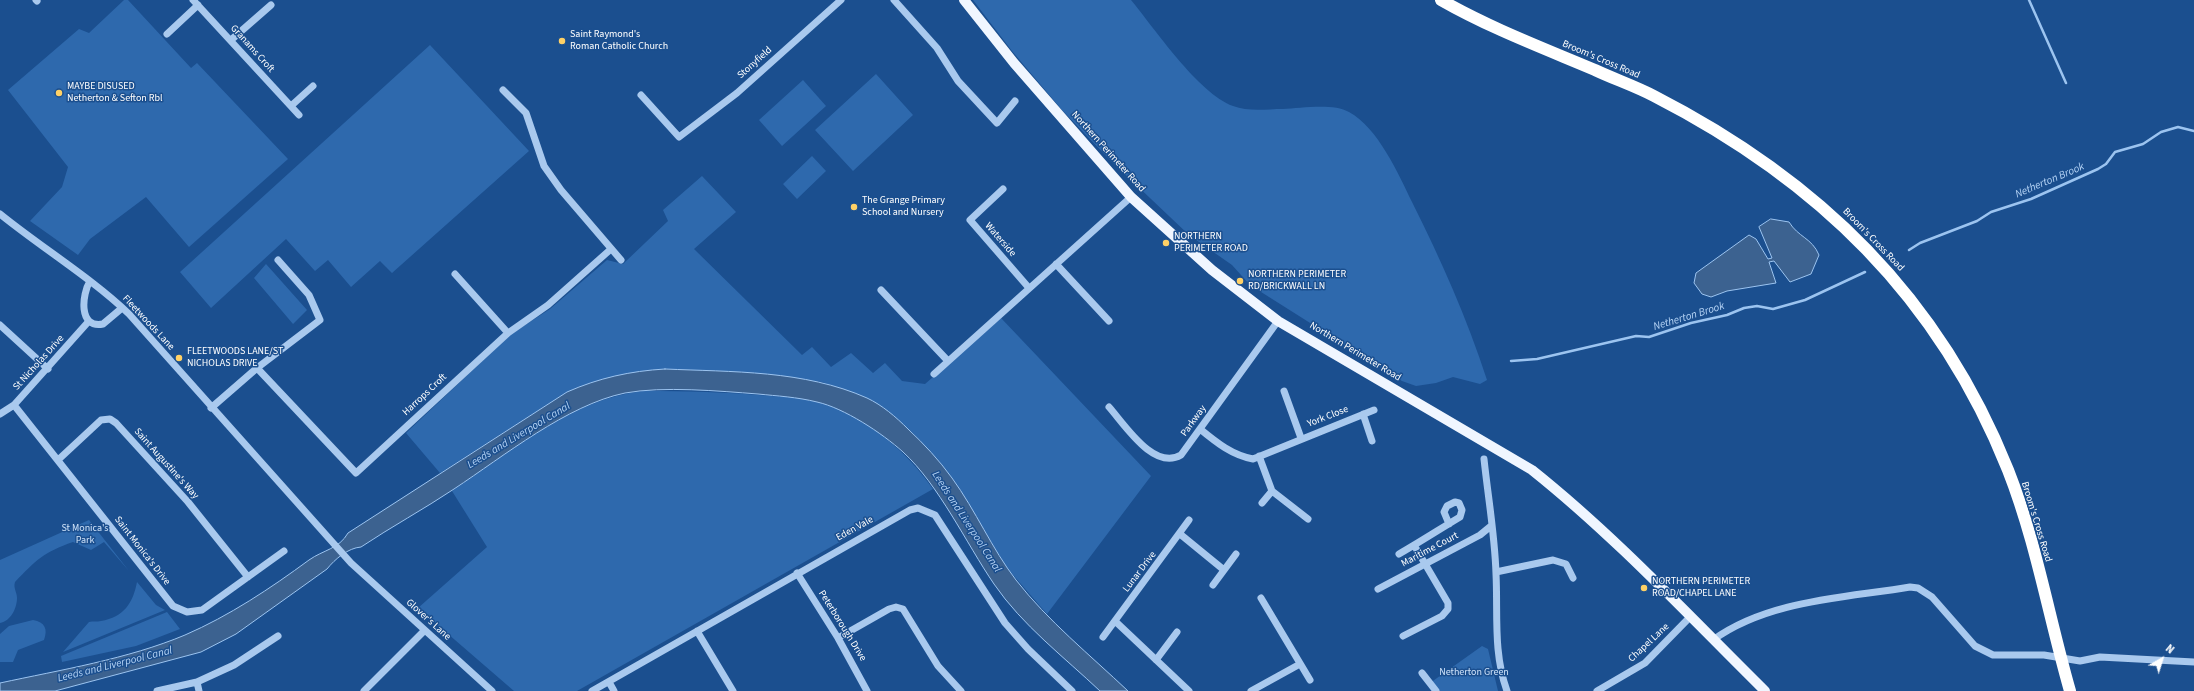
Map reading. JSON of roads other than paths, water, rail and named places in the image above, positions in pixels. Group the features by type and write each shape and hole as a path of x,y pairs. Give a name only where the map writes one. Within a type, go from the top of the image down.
{"highway":[{"name":"Broom's Cross Road","path":"1441,0 1466,14 1539,47 1653,95 1745,147 1822,205 1884,267 1930,326 1968,386 1987,421 2008,472 2022,513 2070,691"}],"main road":[{"name":"Northern Perimeter Road","path":"964,0 1018,68 1132,197 1212,270 1278,321 1532,470 1569,499 1627,553 1765,691"}],"street":[{"name":"Stonyfield","path":"641,95 679,137 737,93 841,0"},
{"path":"894,0 936,48 958,81 997,123 1015,101"},
{"name":"Granams Croft","path":"167,34 196,3 299,115"},
{"path":"230,40 271,5"},
{"path":"290,106 313,86"},
{"path":"503,90 526,113 544,166 552,178 621,260"},
{"name":"Waterside","path":"1003,189 970,220 1029,288"},
{"path":"934,374 1132,197"},
{"name":"Fleetwoods Lane","path":"0,214 35,242 90,281 122,308 327,538"},
{"name":"Harrops Croft","path":"257,368 356,473 508,333 548,305 611,249"},
{"path":"212,408 257,368 320,320 309,295 278,260"},
{"path":"1056,264 1109,322"},
{"path":"455,274 508,333"},
{"path":"90,281 84,297 84,311 89,320 94,324 103,324 122,308"},
{"path":"881,290 948,361"},
{"name":"St Nicholas Drive","path":"0,414 14,405 48,369 89,320"},
{"name":"Parkway","path":"1109,407 1144,447 1160,458 1174,459 1181,455 1278,321"},
{"path":"0,325 48,369"},
{"name":"York Close","path":"1284,391 1301,438"},
{"name":"Saint Monica's Drive","path":"14,405 173,606 187,612 202,610 284,551"},
{"name":"York Close","path":"1200,429 1224,448 1239,456 1253,459 1301,438 1374,410"},
{"name":"York Close","path":"1363,414 1372,442"},
{"name":"Saint Augustine's Way","path":"58,460 101,420 110,419 116,423 188,502 248,577"},
{"path":"1259,456 1272,491 1308,519"},
{"path":"1484,459 1496,572 1497,642 1500,674 1507,691"},
{"path":"1262,504 1272,491"},
{"name":"Eden Vale","path":"592,691 797,573 910,510 918,508 935,515 1005,623 1028,649 1072,691"},
{"name":"Lunar Drive","path":"1103,637 1189,520"},
{"path":"1399,554 1449,524"},
{"name":"Maritime Court","path":"1378,589 1480,535 1491,526"},
{"path":"1180,534 1224,570"},
{"name":"Glover's Lane","path":"327,538 351,563 424,631 492,691"},
{"path":"1403,636 1442,616 1448,609 1448,603 1414,545"},
{"path":"1213,585 1236,554"},
{"path":"1496,572 1553,560 1566,564 1573,578"},
{"name":"Peterborough Drive","path":"797,573 838,638 868,691"},
{"path":"1713,640 1728,630 1754,618 1783,609 1910,587 1918,588 1932,597 1982,650 1992,655 2044,655 2080,661 2100,657 2194,662"},
{"path":"1261,598 1310,680"},
{"path":"838,638 889,609 896,607 903,609 938,666 961,691"},
{"name":"Chapel Lane","path":"1597,691 1645,663 1690,617"},
{"path":"1115,621 1189,691"},
{"path":"364,691 424,631"},
{"path":"697,631 733,691"},
{"path":"1156,660 1176,632"},
{"path":"157,691 197,682 234,665 278,636"},
{"path":"1251,691 1300,664"},
{"path":"1422,673 1436,691"},
{"path":"197,682 199,691"},
{"path":"609,682 614,691"}],"water":[{"path":"1771,219 1789,222 1796,231 1809,241 1816,249 1819,255 1811,274 1790,282 1774,261 1769,262 1776,283 1727,291 1711,297 1702,294 1694,283 1696,273 1749,235 1756,239 1768,259 1772,258 1759,227"},
{"name":"Leeds and Liverpool Canal","path":"665,369 742,372 793,377 843,389 873,401 899,420 920,440 947,471 961,491 1007,568 1028,595 1055,624 1128,691 1100,691 1030,627 994,584 952,515 916,465 903,452 874,429 851,415 828,405 810,400 758,394 673,389 625,393 603,399 581,408 559,420 536,433 431,504 361,547 351,549 334,561 327,569 236,634 201,652 55,691 0,691 0,683 117,657 140,651 185,635 218,619 249,601 309,560 340,543 348,533 567,392 615,376 639,371"}],"waterway":[{"path":"2029,0 2066,83"},
{"name":"Netherton Brook","path":"1909,250 1920,243 1977,221 1991,212 2031,199 2098,169 2106,164 2115,152 2143,144 2161,132 2178,127 2194,131"},
{"name":"Netherton Brook","path":"1511,361 1537,359 1636,336 1649,337 1691,323 1727,315 1744,308 1757,306 1773,309 1805,300 1865,272"}],"place":[{"name":"Saint Raymond's Roman Catholic Church","path":"562,41"},
{"name":"MAYBE DISUSED Netherton & Sefton Rbl","path":"59,93"},
{"name":"The Grange Primary School and Nursery","path":"854,207"},
{"name":"NORTHERN PERIMETER ROAD","path":"1166,243"},
{"name":"NORTHERN PERIMETER RD/BRICKWALL LN","path":"1240,281"},
{"name":"FLEETWOODS LANE/ST NICHOLAS DRIVE","path":"179,358"},
{"name":"NORTHERN PERIMETER ROAD/CHAPEL LANE","path":"1644,588"}],"park label":[{"name":"St Monica's Park","path":"85,534"},
{"name":"Netherton Green","path":"1474,673"}]}
